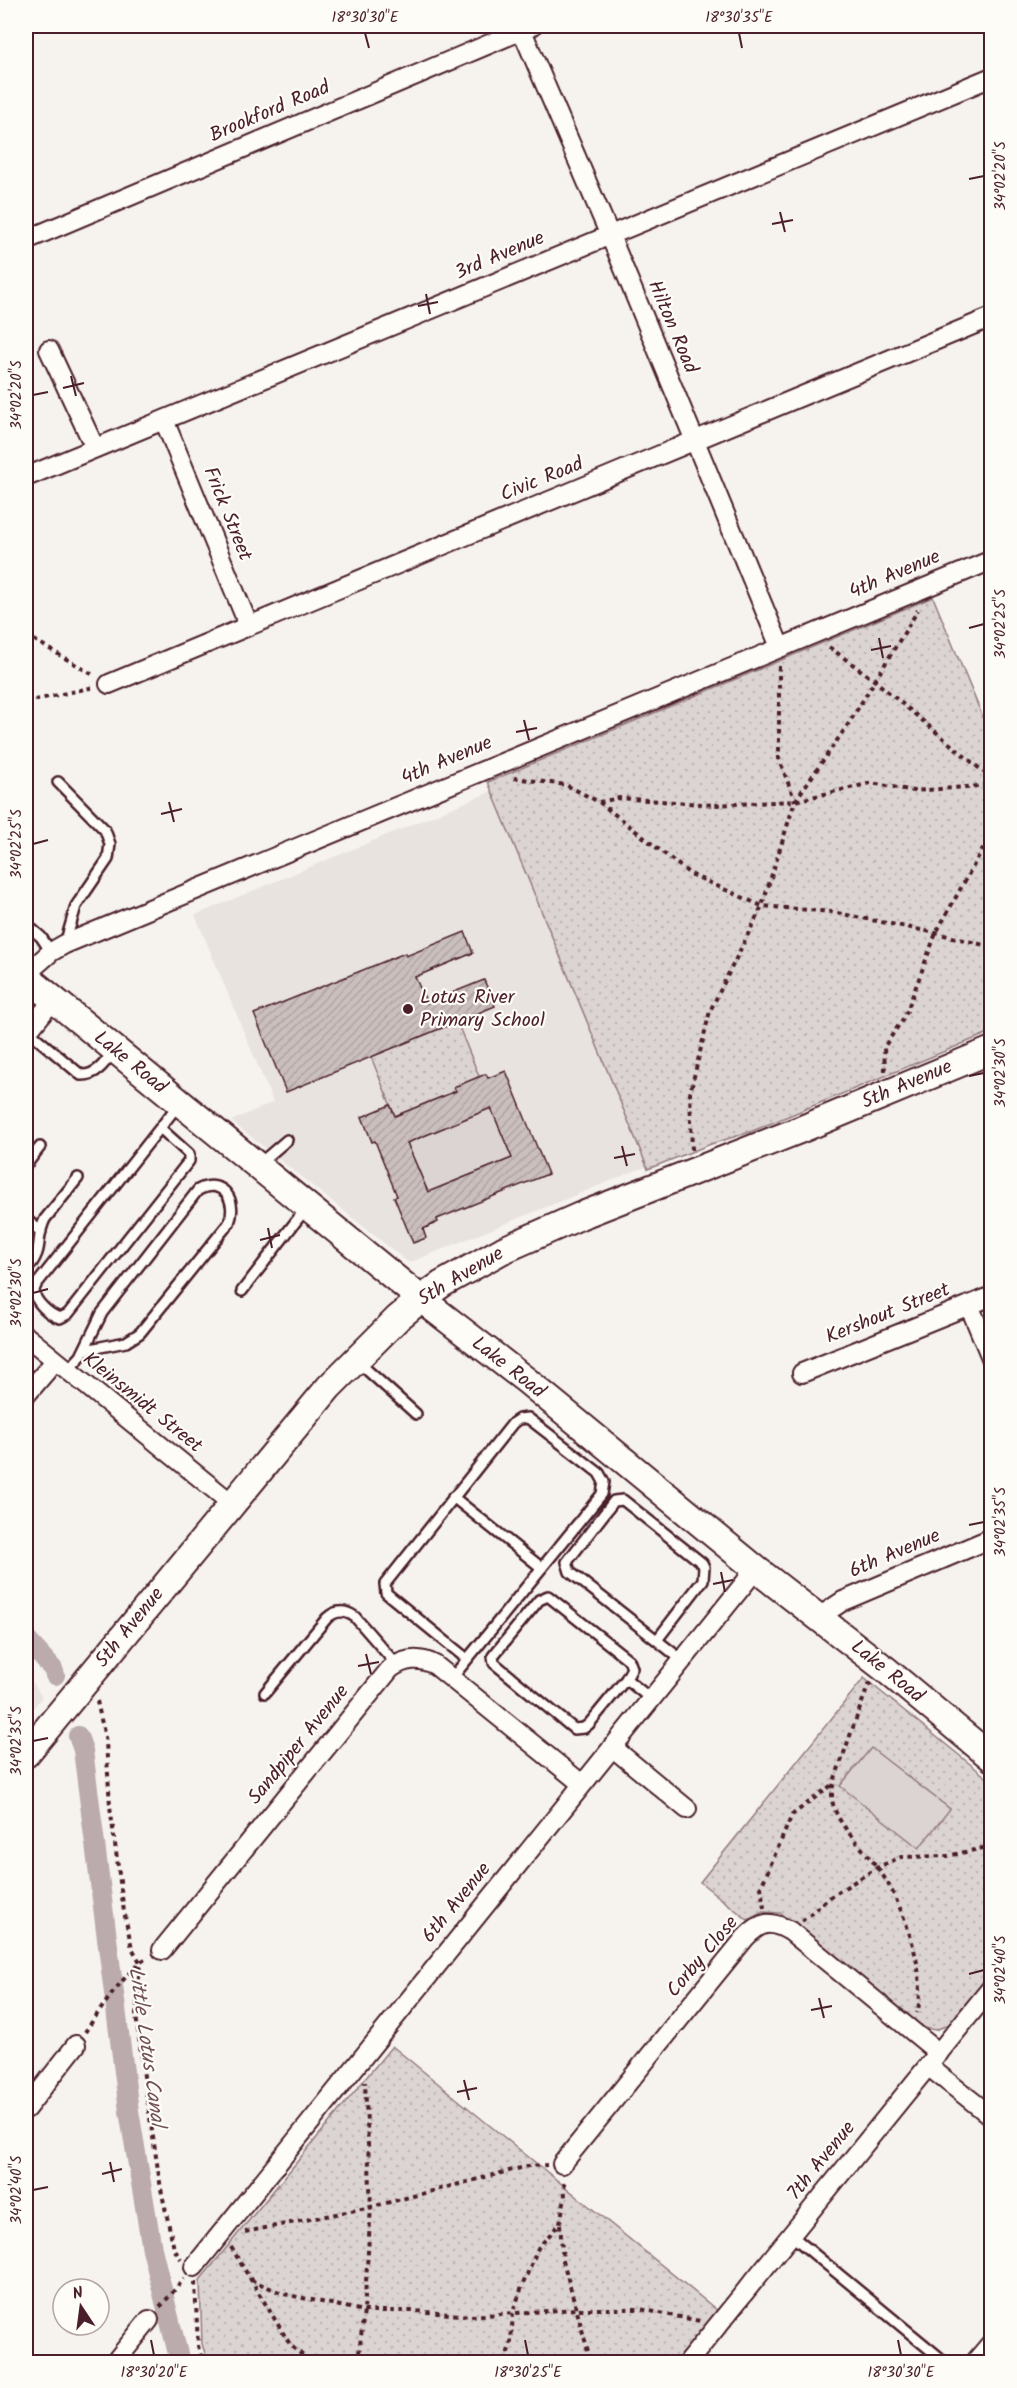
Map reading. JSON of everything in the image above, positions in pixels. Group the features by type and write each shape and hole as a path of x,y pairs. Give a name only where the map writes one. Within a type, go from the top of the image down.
{"street":[{"name":"Hilton Road","path":"525,27 780,647"},
{"name":"Brookford Road","path":"26,240 525,27"},
{"name":"3rd Avenue","path":"26,477 992,77"},
{"name":"Civic Road","path":"109,684 248,624 992,317"},
{"path":"49,350 95,448"},
{"name":"Frick Street","path":"164,420 248,624"},
{"name":"4th Avenue","path":"26,975 58,948 915,590 992,560"},
{"name":"Lake Road","path":"26,975 53,1000 421,1299 526,1381 992,1758"},
{"path":"27,1032 53,1000"},
{"name":"5th Avenue","path":"26,1754 49,1725 92,1687 231,1503 329,1387 355,1359 421,1299 450,1279 503,1250 580,1216 992,1050"},
{"name":"Kershout Street","path":"802,1373 992,1296"},
{"path":"969,1305 992,1360"},
{"name":"Kleinsmidt Street","path":"26,1336 231,1503"},
{"path":"26,1395 61,1366"},
{"name":"6th Avenue","path":"819,1617 843,1600 992,1538"},
{"name":"6th Avenue","path":"194,2267 756,1569"},
{"path":"396,1664 409,1659 427,1661 452,1678 582,1784"},
{"name":"Sandpiper Avenue","path":"162,1950 396,1664"},
{"path":"612,1747 687,1809"},
{"name":"Corby Close","path":"562,2164 745,1938 755,1927 766,1924 777,1924 790,1931 912,2031 933,2059 992,2117"},
{"name":"7th Avenue","path":"688,2362 992,1988"},
{"path":"26,2109 76,2045"},
{"path":"115,2362 149,2320"},
{"path":"975,2362 992,2342"}],"lane":[{"path":"26,924 41,938 58,948 76,906 108,859 110,844 105,830 58,782"},
{"path":"27,1032 81,1075 91,1074 102,1066 115,1050"},
{"path":"160,1128 189,1154 189,1161 68,1314 60,1318 55,1317 37,1300 34,1290 36,1285 160,1128 180,1103"},
{"path":"257,1166 287,1140"},
{"path":"26,1165 40,1147"},
{"path":"26,1271 39,1252 45,1219 78,1178"},
{"path":"61,1366 85,1350 126,1342 140,1333 229,1223 233,1214 233,1206 227,1193 211,1186 198,1190 102,1313 85,1350"},
{"path":"242,1291 307,1206"},
{"path":"26,1219 41,1232"},
{"path":"355,1359 416,1414"},
{"path":"452,1678 603,1494 604,1482 599,1473 532,1419 524,1418 513,1423 387,1580 384,1589 467,1659"},
{"path":"453,1497 542,1568"},
{"path":"657,1640 703,1580 704,1567 702,1563 623,1500 618,1499 614,1501 567,1562 568,1570 682,1660"},
{"path":"548,1596 629,1660 632,1668 626,1679 589,1724 584,1728 574,1729 494,1664 493,1656 539,1600 548,1596"},
{"path":"265,1693 327,1618 338,1612 350,1613 355,1617 396,1664"},
{"path":"626,1679 651,1699"},
{"path":"791,2235 939,2357"}],"path":[{"path":"693,1172 690,1093 710,1011 762,906 795,801 849,723 921,605 915,590"},
{"path":"811,634 874,680 992,778"},
{"path":"26,635 109,684"},
{"path":"780,647 778,759 795,801"},
{"path":"26,702 109,684"},
{"path":"511,777 566,786 598,802 690,874 762,906 832,912 936,933 992,948"},
{"path":"598,802 618,798 715,805 795,801 871,783 914,791 992,785"},
{"path":"895,1090 884,1068 884,1047 905,1016 936,933 992,832"},
{"path":"873,1681 868,1686 833,1784 832,1796 835,1811 878,1867 902,1908 914,1949 919,1984 919,2009 912,2031"},
{"path":"92,1687 106,1742 110,1806 124,1912 132,1948 140,1962 136,2015 161,2189 174,2249 184,2262 194,2267"},
{"path":"766,1924 761,1887 792,1815 833,1784"},
{"path":"790,1931 830,1897 878,1867 901,1857 948,1856 992,1846"},
{"path":"91,2023 140,1962"},
{"path":"358,2362 364,2311 370,2207 364,2054"},
{"path":"311,2362 291,2346 222,2233 249,2232 370,2207 528,2166 562,2164 565,2198 560,2223 563,2261 591,2362"},
{"path":"505,2362 511,2342 513,2312 538,2248 560,2223"},
{"path":"149,2320 194,2267"},
{"path":"194,2267 198,2346 203,2362"},
{"path":"251,2280 284,2294 364,2311 416,2311 470,2316 576,2309 640,2309 719,2325"}],"shaded area":[{"path":"933,597 991,737 991,1032 750,1132 711,1144 648,1169 488,782"},
{"name":"Lotus River Primary School","path":"492,791 647,1166 409,1263 231,1121 273,1102 195,915"},
{"path":"457,1022 481,1081 454,1087 456,1091 395,1116 371,1057"},
{"path":"491,1108 512,1158 428,1192 407,1143"},
{"path":"26,1671 42,1697 26,1718"},
{"path":"864,1678 991,1781 991,1973 951,2024 935,2030 920,2027 780,1913 763,1912 748,1920 700,1882"},
{"path":"871,1748 950,1809 919,1848 840,1786"},
{"path":"392,2046 718,2311 677,2362 208,2362 202,2344 200,2280"}],"building":[{"path":"465,932 473,953 415,977 427,1003 484,980 495,1006 286,1092 254,1014 405,953 406,956"},
{"path":"506,1071 548,1174 437,1219 438,1222 423,1229 426,1238 413,1243 375,1141 372,1142 362,1117 390,1105 395,1116 456,1091 454,1087 486,1074 488,1078","holes":["491,1108 512,1158 428,1192 407,1143"]}],"waterway":[{"name":"Little Lotus Canal","path":"26,1639 53,1669 55,1675"},
{"name":"Little Lotus Canal","path":"78,1736 83,1750 129,2111 152,2249 180,2362"}],"place":[{"name":"Lotus River Primary School","path":"408,1009"}]}
